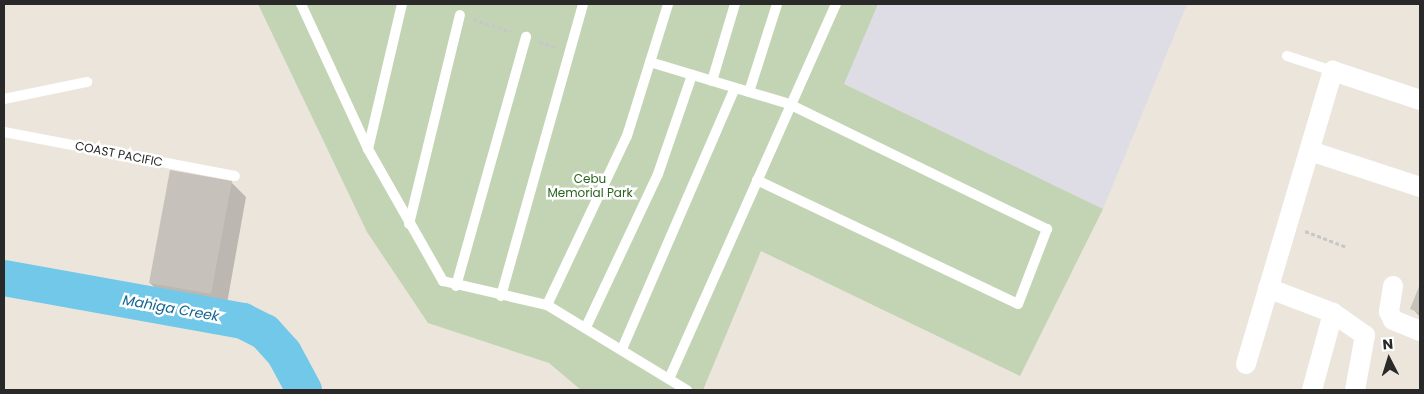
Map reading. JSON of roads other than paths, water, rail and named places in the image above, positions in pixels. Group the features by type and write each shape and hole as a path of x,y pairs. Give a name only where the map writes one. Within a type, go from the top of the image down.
{"street":[{"path":"1246,364 1334,71 1420,100"},
{"path":"1310,151 1420,188"},
{"path":"1393,286 1389,312 1394,320 1420,331"},
{"path":"1268,288 1333,313 1365,335 1355,390"},
{"path":"1312,390 1333,313"}],"lane":[{"path":"302,4 368,149 443,281 456,286 547,305 587,325 687,390"},
{"path":"368,149 402,4"},
{"path":"501,296 583,4"},
{"path":"547,305 627,136 668,4"},
{"path":"712,81 735,4"},
{"path":"749,92 777,4"},
{"path":"669,379 836,4"},
{"path":"409,224 460,15"},
{"path":"456,286 526,37"},
{"path":"1287,56 1334,71"},
{"path":"650,62 790,104 1047,228 1018,304 757,180"},
{"path":"587,325 658,174 692,75"},
{"path":"4,99 87,82"},
{"path":"622,349 735,88"},
{"name":"COAST PACIFIC","path":"4,132 235,176"}],"waterway":[{"name":"Mahiga Creek","path":"4,278 243,321 265,332 284,353 304,390"}],"park label":[{"name":"Cebu Memorial Park","path":"590,186"}]}
